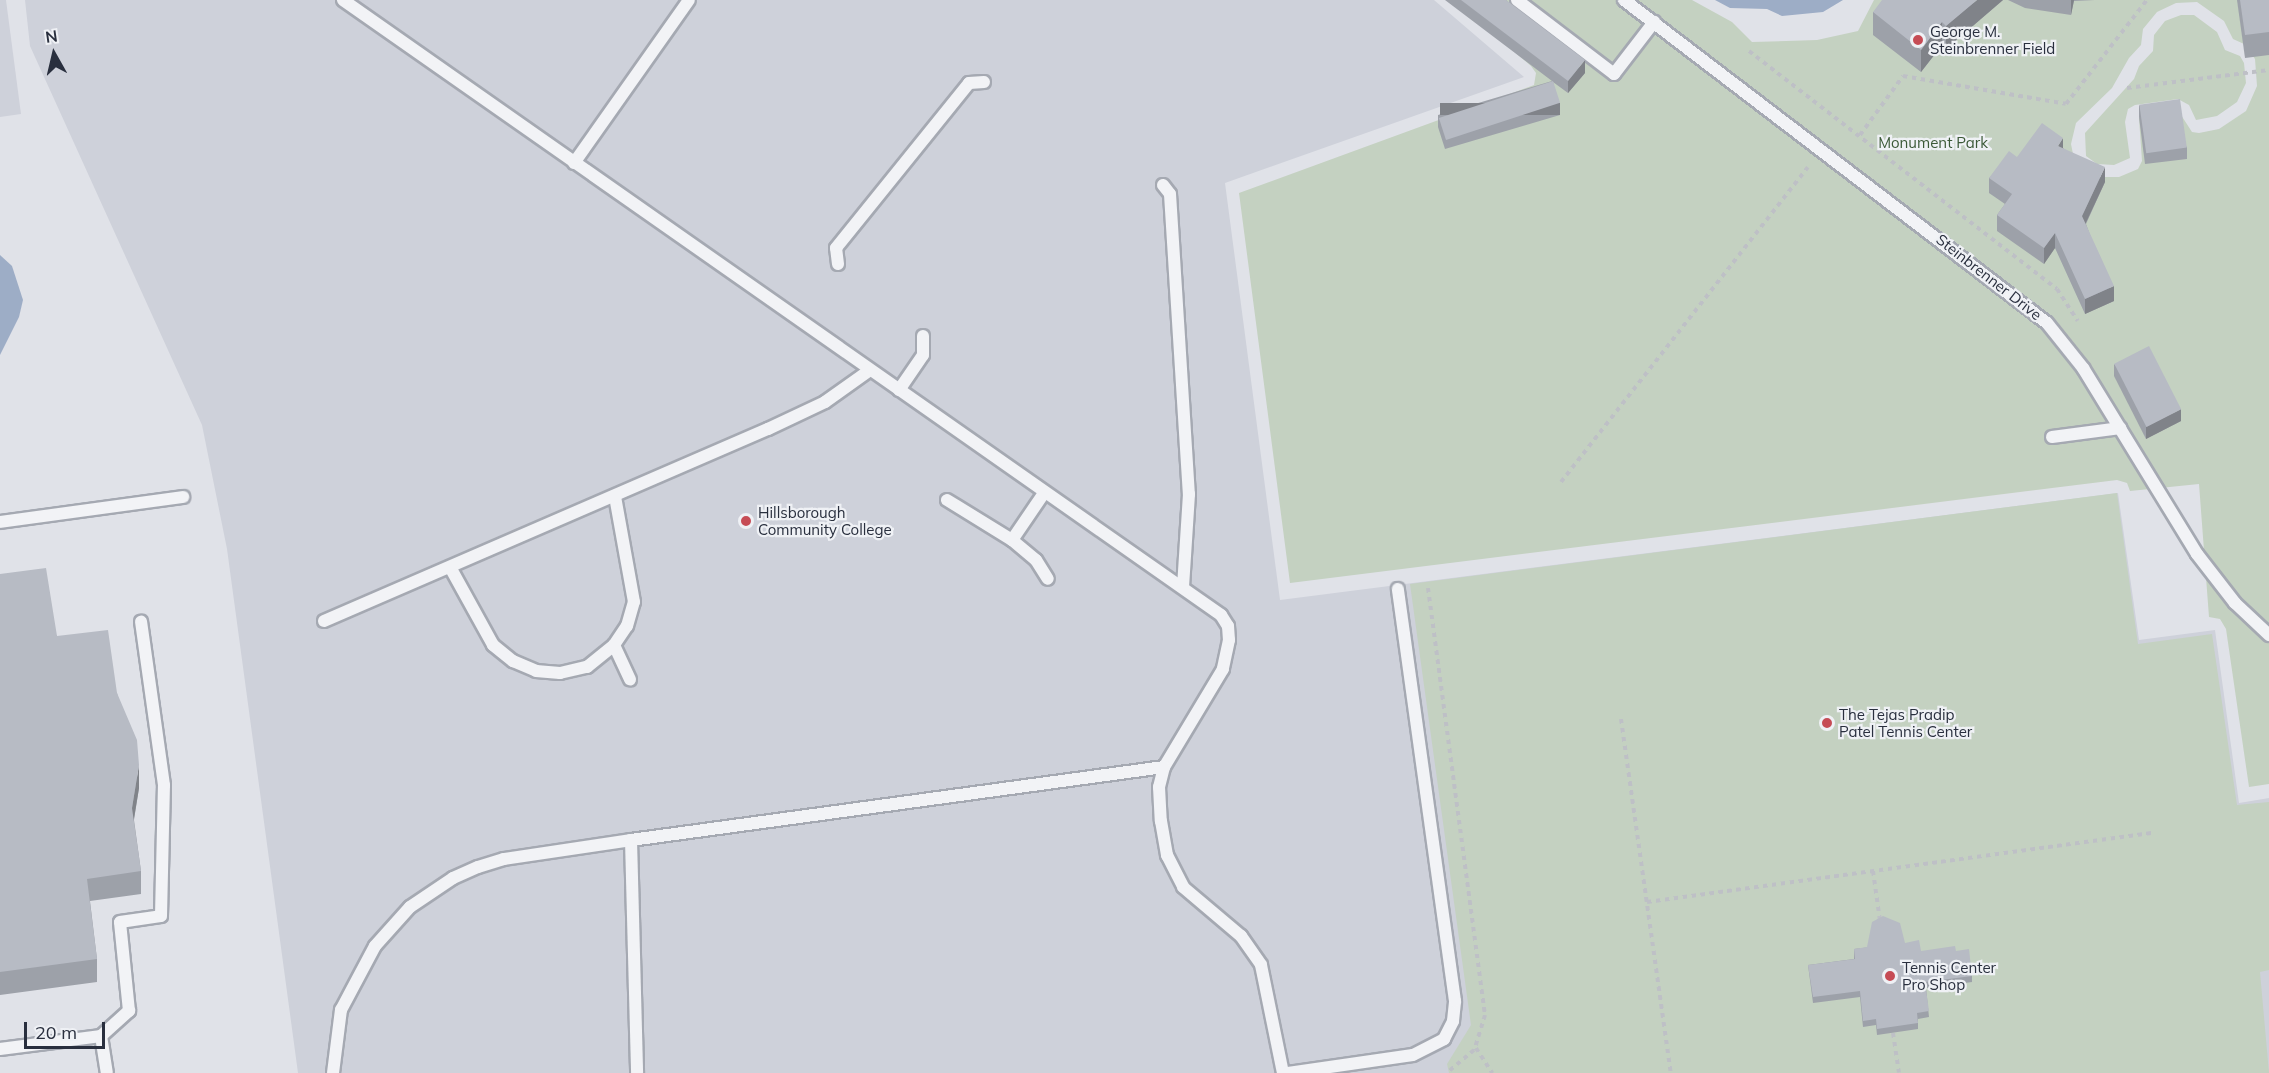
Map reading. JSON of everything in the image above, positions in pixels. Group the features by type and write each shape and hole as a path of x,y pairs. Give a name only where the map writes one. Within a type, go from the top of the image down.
{"lane":[{"path":"343,0 1044,493 1210,604 1228,626 1227,654 1218,682 1164,767 1159,806 1167,855 1184,886 1241,936 1261,964 1283,1073"},
{"path":"574,163 689,0"},
{"path":"1517,0 1614,74 1654,22"},
{"name":"Steinbrenner Drive","path":"1624,0 2030,307 2083,368 2197,554 2235,603 2269,635"},
{"path":"838,264 836,248 969,83 984,82"},
{"path":"1163,185 1170,194 1189,494 1183,586"},
{"path":"899,390 923,355 923,336"},
{"path":"324,621 615,496 825,402 870,370"},
{"path":"2052,437 2120,428"},
{"path":"1012,540 1044,493"},
{"path":"450,567 493,645 513,661 536,671 560,673 587,667 615,645 627,626 634,602 615,496"},
{"path":"0,522 183,497"},
{"path":"947,500 1012,540 1036,560 1048,579"},
{"path":"1288,1073 1413,1055 1444,1039 1453,1021 1455,1001 1398,589"},
{"path":"0,1049 101,1036 129,1011 120,922 161,916 165,784 141,622"},
{"path":"615,645 630,679"},
{"path":"333,1073 336,1032 349,989 375,946 410,907 453,878 478,867 504,859 631,840 1164,767"},
{"path":"631,840 637,1073"},
{"path":"101,1036 107,1073"}],"path":[{"path":"1860,135 1903,76 2066,104 2147,0"},
{"path":"1749,51 2057,289 2078,321"},
{"path":"2127,88 2269,70"},
{"path":"1561,482 1808,167"},
{"path":"1428,588 1485,1015 1476,1047 1447,1073"},
{"path":"1621,718 1671,1073"},
{"path":"1647,902 2151,833"},
{"path":"1873,871 1881,922"},
{"path":"1893,1033 1899,1073"},
{"path":"1476,1047 1492,1073"}],"shaded area":[{"path":"0,0 6,0 21,114 0,117"},
{"name":"Hillsborough Community College","path":"25,0 1434,0 1524,77 1225,183 1280,600 2118,493 2139,640 2215,630 2239,803 2269,798 2269,1073 298,1073 227,549 202,425 30,46"}],"green space":[{"name":"Monument Park","path":"1453,0 1692,0 1732,22 1752,42 1817,40 1858,31 1874,0 2269,0 2269,784 2249,787 2226,629 2220,619 2209,617 2199,484 2130,491 2127,483 2117,480 1290,583 1239,193 1534,85 1536,73 1531,66","holes":["2197,2 2224,21 2233,39 2244,44 2255,59 2257,86 2246,111 2219,129 2199,133 2192,132 2181,115 2139,118 2142,161 2138,169 2119,177 2094,177 2074,159 2071,144 2076,123 2112,88 2129,58 2141,45 2143,29 2157,12 2176,3"]},
{"path":"2181,15 2194,15 2217,32 2225,50 2240,56 2244,63 2246,83 2237,102 2217,116 2196,120 2189,105 2178,99 2135,105 2128,109 2125,122 2130,158 2114,165 2097,164 2086,156 2085,133 2134,79 2139,66 2153,51 2154,35 2165,21"},
{"name":"The Tejas Pradip Patel Tennis Center","path":"2117,493 2138,644 2212,634 2237,805 2269,802 2269,970 2260,972 2269,1073 1449,1073 1447,1064 1471,1025 1410,584"}],"water":[{"path":"1715,0 1843,0 1823,12 1782,16 1767,9 1730,8"},
{"path":"0,255 12,266 23,300 19,317 0,355"}],"building":[{"path":"1461,0 1506,0 1585,60 1568,81"},
{"path":"1882,0 1977,0 1946,26 1942,22 1921,50 1873,12"},
{"path":"2240,0 2269,0 2269,32 2245,35"},
{"path":"1553,81 1560,103 1446,140 1439,118"},
{"path":"2180,99 2187,148 2146,153 2139,105"},
{"path":"2042,123 2063,138 2058,146 2105,167 2082,216 2114,286 2085,299 2055,233 2044,248 1997,215 2012,194 1989,178 2009,151 2017,157"},
{"path":"2149,346 2181,409 2146,427 2114,364"},
{"path":"46,568 57,636 108,630 117,693 137,740 139,765 132,808 141,871 87,879 97,959 0,972 0,574"},
{"name":"Tennis Center Pro Shop","path":"1883,916 1900,923 1905,943 1919,940 1921,951 1955,946 1956,951 1969,949 1972,976 1925,982 1929,1011 1917,1013 1918,1023 1877,1029 1876,1019 1863,1021 1860,991 1813,997 1808,965 1855,959 1854,949 1867,947 1872,922"}],"place":[{"name":"George M. Steinbrenner Field","path":"1918,40"},
{"name":"Hillsborough Community College","path":"746,521"},
{"name":"The Tejas Pradip Patel Tennis Center","path":"1827,723"},
{"name":"Tennis Center Pro Shop","path":"1890,976"}]}
